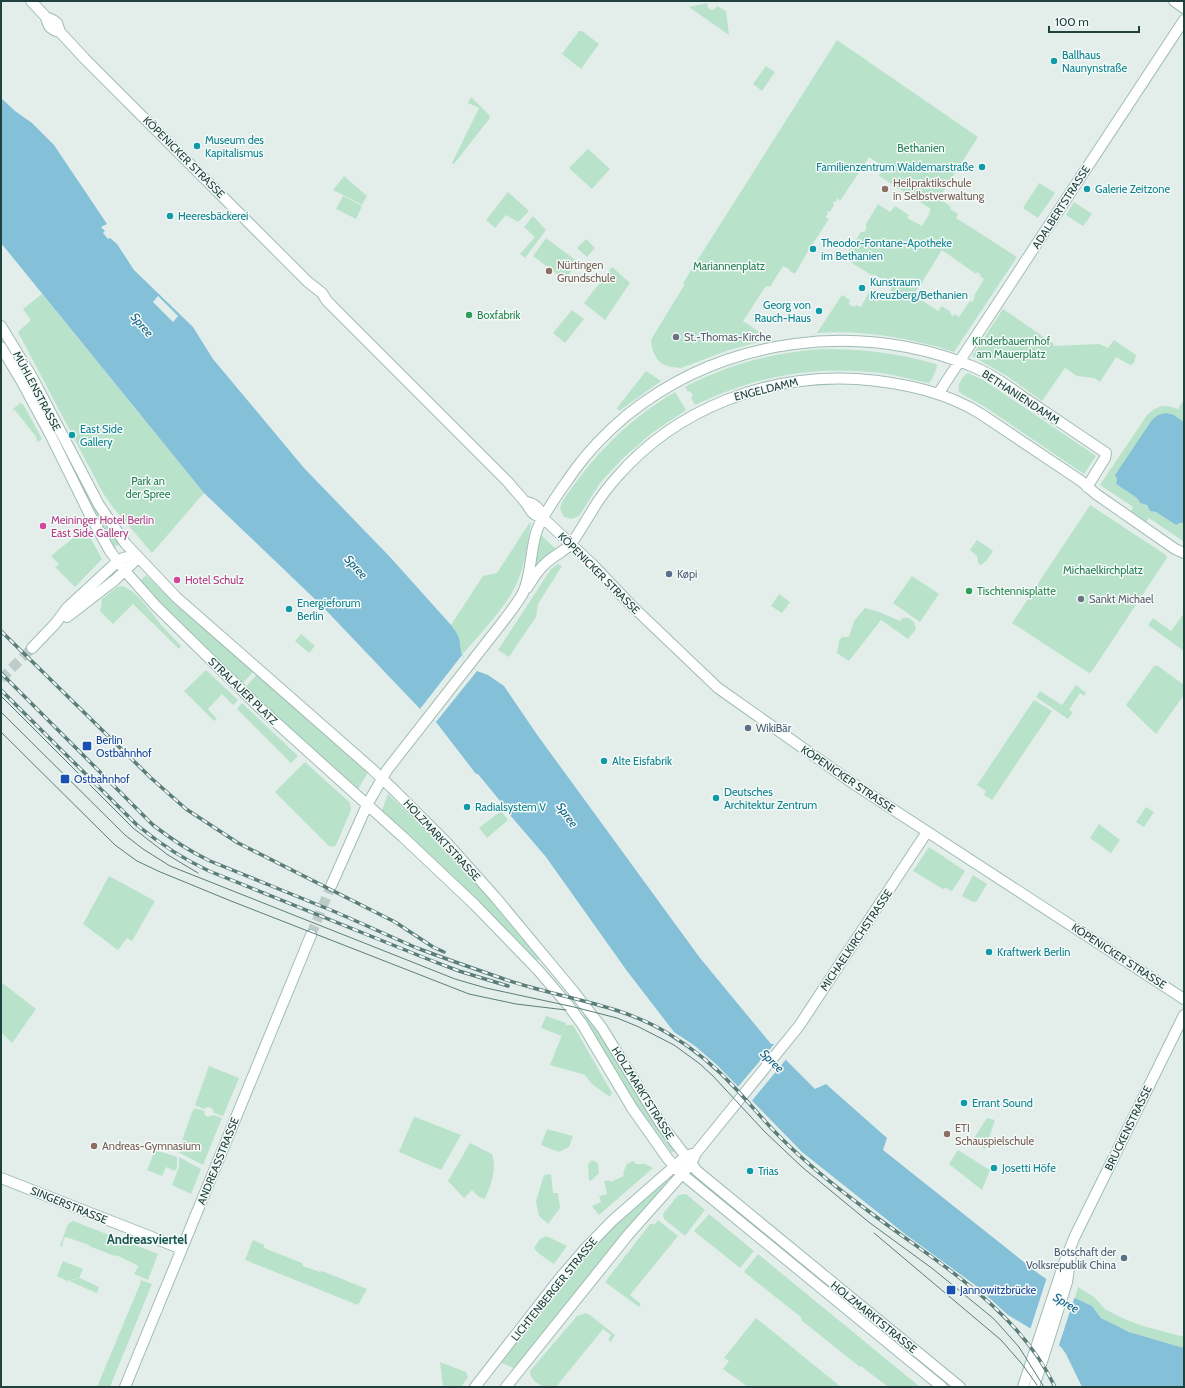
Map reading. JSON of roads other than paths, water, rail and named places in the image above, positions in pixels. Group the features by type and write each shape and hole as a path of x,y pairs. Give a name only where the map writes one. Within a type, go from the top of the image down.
{"main road":[{"name":"KÖPENICKER STRASSE","path":"32,1 46,17 58,24 60,32 85,59 308,282 322,293 327,301 496,470 526,502 528,509 535,516 543,518 592,564 635,609 718,688 840,774 1184,999"},
{"path":"1174,1 1184,8"},
{"name":"ADALBERTSTRASSE","path":"938,394 1184,20"},
{"name":"MÜHLENSTRASSE","path":"1,326 32,389 90,515 110,551 125,571"},
{"name":"BETHANIENDAMM","path":"367,805 389,767 523,593 530,568 537,531 543,518 581,461 621,420 650,398 690,374 719,362 773,347 805,342 866,342 903,347 932,354 974,367 996,378 1106,453 1106,458 1087,487"},
{"name":"MÜHLENSTRASSE","path":"1,347 32,389 99,506 114,529 138,558"},
{"name":"ENGELDAMM","path":"523,593 544,564 562,552 570,544 617,477 653,442 698,413 720,402 779,384 802,380 825,379 878,381 938,394 956,400 973,409 1087,487"},
{"path":"1087,487 1175,549 1184,553"},
{"path":"32,648 56,624 67,608 118,561 123,557 129,556 138,558 176,597 382,778"},
{"path":"56,624 66,618 125,571 138,558"},
{"name":"STRALAUER PLATZ","path":"125,571 156,606 240,689 367,805"},
{"name":"HOLZMARKTSTRASSE","path":"382,778 447,843 496,898 575,994 602,1028 661,1124 688,1160 700,1173 960,1387"},
{"path":"331,886 367,805"},
{"name":"HOLZMARKTSTRASSE","path":"367,805 475,905 538,970 568,1005 582,1024 632,1108 678,1170 942,1387"},
{"name":"MICHAELKIRCHSTRASSE","path":"743,1096 803,1020 927,832"},
{"name":"ANDREASSTRASSE","path":"125,1387 311,935"},
{"name":"BRÜCKENSTRASSE","path":"1063,1281 1073,1241 1184,1015"},
{"name":"LICHTENBERGER STRASSE","path":"475,1387 580,1254 612,1221 678,1170 696,1153 743,1096"},
{"name":"LICHTENBERGER STRASSE","path":"506,1387 628,1235 650,1212 678,1170"},
{"name":"SINGERSTRASSE","path":"1,1178 182,1249"},
{"path":"1023,1387 1040,1337 1063,1281"},
{"path":"1034,1387 1063,1281"}],"water":[{"name":"Spree","path":"1,98 15,111 32,123 54,145 107,224 101,227 105,231 103,233 108,239 110,238 117,244 134,270 193,327 213,359 304,468 390,557 451,625 459,638 461,653 464,657 462,660 477,671 488,675 504,686 538,736 700,958 771,1044 774,1044 787,1058 786,1060 815,1089 826,1084 887,1138 883,1150 1039,1274 1075,1298 1092,1306 1101,1318 1129,1332 1184,1348 1184,1387 1082,1387 1061,1347 1008,1315 975,1285 905,1234 802,1152 717,1065 695,1046 674,1032 627,971 546,857 504,808 505,807 478,774 476,774 436,722 420,709 321,605 204,493 1,243"},
{"path":"1166,413 1174,415 1184,422 1184,523 1176,525 1156,512 1150,511 1147,505 1140,503 1137,498 1116,484 1117,479 1115,475 1152,420 1158,415"}],"tunnel":[{"path":"1,679 32,648"},
{"path":"311,935 331,886"}],"tram line":[{"path":"1,696 133,828 168,855 198,873"},
{"path":"1,712 125,835 143,849 170,866 455,979 486,988 617,1018 639,1027 674,1045 700,1064 713,1076 764,1131 802,1167 870,1223 933,1269 994,1319 1019,1347 1044,1387"},
{"path":"1,732 115,845 137,861 231,901 469,994 516,1004 566,1010"},
{"path":"874,1233 1001,1340 1022,1364 1037,1385"}],"railway":[{"path":"1,631 151,778 186,809 238,843 395,922 433,947 444,952"},
{"path":"1,673 153,825 173,840 195,853 210,861 333,911 428,952 525,986 588,1002 630,1015 669,1034 687,1046 721,1073 791,1148 833,1184 946,1267 996,1309 1019,1333 1039,1359 1055,1387"},
{"path":"1,690 137,825 181,856 209,871 430,960 459,971 508,986"}],"place":[{"name":"Ballhaus Naunynstraße","path":"1054,61"},
{"name":"Museum des Kapitalismus","path":"197,146"},
{"name":"Familienzentrum Waldemarstraße","path":"982,167"},
{"name":"Heilpraktikschule in Selbstverwaltung","path":"885,189"},
{"name":"Galerie Zeitzone","path":"1087,189"},
{"name":"Heeresbäckerei","path":"170,216"},
{"name":"Theodor-Fontane-Apotheke im Bethanien","path":"813,249"},
{"name":"Nürtingen Grundschule","path":"549,271"},
{"name":"Kunstraum Kreuzberg/Bethanien","path":"862,288"},
{"name":"Georg von Rauch-Haus","path":"819,311"},
{"name":"Boxfabrik","path":"469,315"},
{"name":"St.-Thomas-Kirche","path":"676,337"},
{"name":"East Side Gallery","path":"72,435"},
{"name":"Meininger Hotel Berlin East Side Gallery","path":"43,526"},
{"name":"Køpi","path":"669,574"},
{"name":"Hotel Schulz","path":"177,580"},
{"name":"Tischtennisplatte","path":"969,591"},
{"name":"Sankt Michael","path":"1081,599"},
{"name":"Energieforum Berlin","path":"289,609"},
{"name":"WikiBär","path":"748,728"},
{"name":"Berlin Ostbahnhof","path":"87,746"},
{"name":"Alte Eisfabrik","path":"604,761"},
{"name":"Ostbahnhof","path":"65,779"},
{"name":"Deutsches Architektur Zentrum","path":"716,798"},
{"name":"Radialsystem V","path":"467,807"},
{"name":"Kraftwerk Berlin","path":"989,952"},
{"name":"Errant Sound","path":"964,1103"},
{"name":"ETI Schauspielschule","path":"947,1134"},
{"name":"Andreas-Gymnasium","path":"94,1146"},
{"name":"Josetti Höfe","path":"994,1168"},
{"name":"Trias","path":"750,1171"},
{"name":"Botschaft der Volksrepublik China","path":"1124,1258"},
{"name":"Jannowitzbrücke","path":"951,1290"}],"district":[{"name":"Andreasviertel","path":"147,1239"}],"park label":[{"name":"Bethanien","path":"921,148"},
{"name":"Mariannenplatz","path":"729,266"},
{"name":"Kinderbauernhof am Mauerplatz","path":"1011,347"},
{"name":"Park an der Spree","path":"148,487"},
{"name":"Michaelkirchplatz","path":"1103,570"}]}
